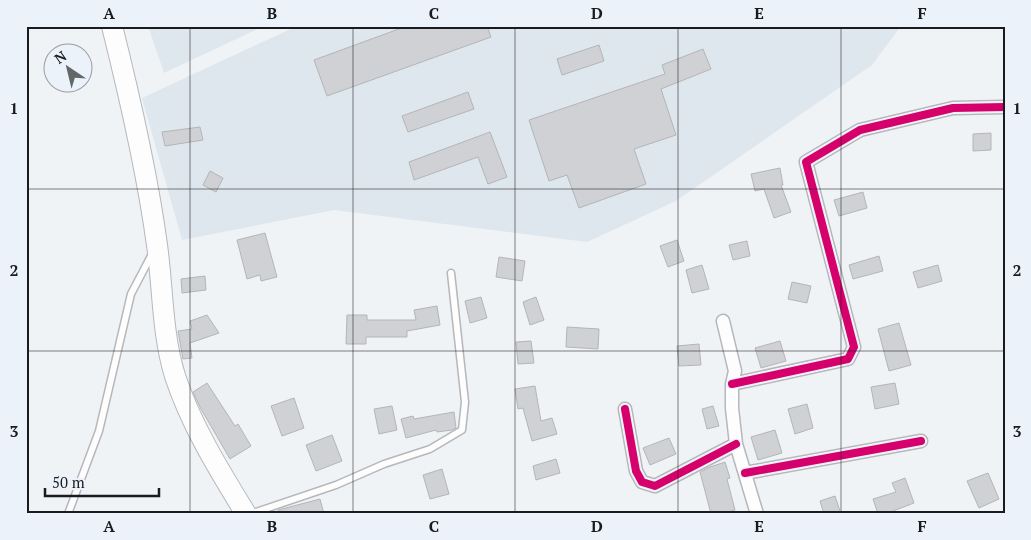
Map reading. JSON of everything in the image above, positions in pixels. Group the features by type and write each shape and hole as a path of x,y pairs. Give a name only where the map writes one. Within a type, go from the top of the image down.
{"main road":[{"path":"112,26 150,199 168,344 175,376 191,416 225,480 246,514"}],"street":[{"path":"732,384 848,360 854,347 806,162 860,130 953,108 1005,107"},
{"path":"722,321 735,371 732,384 732,408 736,444 757,514"},
{"path":"625,409 636,471 642,482 655,486 736,444"},
{"path":"745,473 921,441"}],"lane":[{"path":"68,514 99,431 131,294 157,245"},
{"path":"250,514 336,485 384,464 430,449 462,430 465,402 451,273"}],"shaded area":[{"path":"148,26 264,26 164,73"},
{"path":"297,26 901,26 872,65 676,201 587,242 334,210 182,240 142,98"}],"building":[{"path":"407,26 487,26 491,37 327,96 314,60"},
{"path":"599,45 604,61 562,75 557,59"},
{"path":"703,49 711,69 661,89 676,135 634,149 646,184 579,208 567,175 549,181 529,120 665,74 662,65"},
{"path":"468,92 474,109 408,132 402,116"},
{"path":"200,127 203,140 165,146 162,132"},
{"path":"490,132 507,177 488,184 478,157 414,180 409,162"},
{"path":"991,133 991,150 973,151 973,134"},
{"path":"780,168 783,185 781,185 791,212 774,218 764,189 755,191 751,174"},
{"path":"210,171 223,178 216,192 203,185"},
{"path":"863,192 867,208 839,216 834,200"},
{"path":"265,233 277,277 261,281 260,275 247,279 237,240"},
{"path":"677,240 684,261 668,267 660,246"},
{"path":"747,241 750,256 733,260 729,245"},
{"path":"879,256 883,271 853,279 849,265"},
{"path":"499,257 525,261 522,281 496,277"},
{"path":"702,265 709,289 692,293 686,270"},
{"path":"938,265 942,281 918,288 913,272"},
{"path":"205,276 206,290 182,293 181,279"},
{"path":"792,282 811,286 807,303 788,299"},
{"path":"481,297 487,318 470,323 465,301"},
{"path":"536,297 544,320 530,325 523,302"},
{"path":"437,306 440,325 407,331 407,337 366,337 366,344 346,344 347,315 367,315 367,320 416,320 414,310"},
{"path":"207,315 219,333 190,343 192,358 183,359 178,331 192,329 190,321"},
{"path":"899,323 911,365 889,371 878,329"},
{"path":"567,327 599,329 598,349 566,347"},
{"path":"531,341 534,363 518,364 516,342"},
{"path":"780,341 786,361 761,368 755,348"},
{"path":"699,344 701,365 679,366 677,346"},
{"path":"207,383 235,426 238,424 251,446 230,459 193,392"},
{"path":"895,383 899,404 875,409 871,387"},
{"path":"535,386 541,421 552,418 557,434 532,441 523,408 518,409 515,389"},
{"path":"294,398 304,428 282,436 271,406"},
{"path":"807,404 813,428 795,434 788,409"},
{"path":"392,406 397,430 379,434 374,409"},
{"path":"713,406 719,426 707,429 702,409"},
{"path":"454,412 456,428 437,432 436,430 406,438 401,419 413,416 414,419"},
{"path":"775,430 782,453 758,460 751,437"},
{"path":"332,435 342,461 316,471 306,445"},
{"path":"669,438 676,454 650,465 643,448"},
{"path":"556,459 560,473 536,480 533,466"},
{"path":"725,462 730,478 727,479 735,510 722,514 711,514 700,472"},
{"path":"442,469 449,494 430,499 423,475"},
{"path":"988,473 999,499 979,508 967,481"},
{"path":"905,478 914,503 893,511 894,514 878,514 873,499 896,492 892,483"},
{"path":"835,496 841,514 824,514 820,501"},
{"path":"320,499 324,514 279,514 278,510"}],"cycle path":[{"path":"732,384 848,359 854,347 806,162 860,130 953,108 1005,107"},
{"path":"625,409 636,471 642,482 655,486 736,444"},
{"path":"745,473 921,441"}]}
